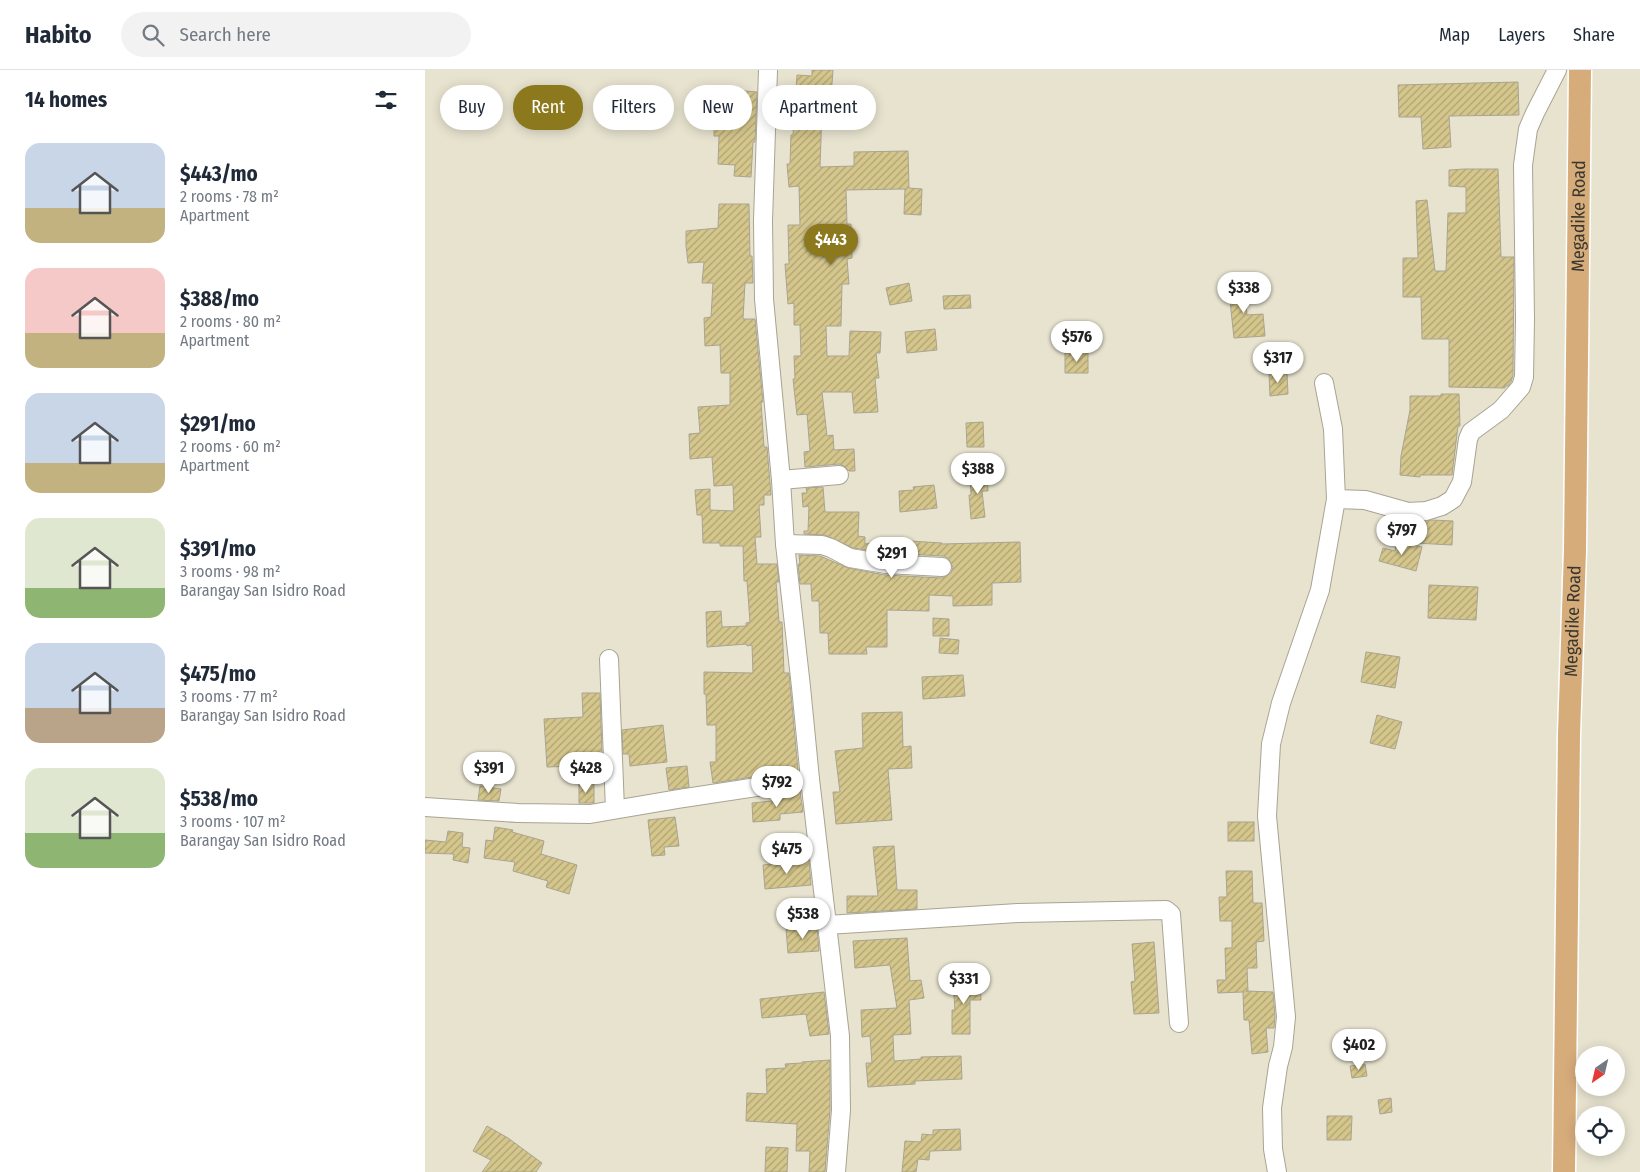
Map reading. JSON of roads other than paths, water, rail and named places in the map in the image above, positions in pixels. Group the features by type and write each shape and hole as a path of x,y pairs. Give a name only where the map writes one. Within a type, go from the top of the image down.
{"main road":[{"name":"Megadike Road","path":"1564,1172 1569,735 1575,550 1580,70"}],"street":[{"path":"767,70 763,221 764,299 785,544 840,1036 841,1110 836,1172"},
{"path":"1336,498 1365,500 1408,512 1442,506 1453,499 1461,482 1468,439 1471,432 1501,410 1521,387 1524,377 1525,319 1523,165 1528,130 1557,70"},
{"path":"1277,1172 1273,1150 1272,1108 1278,1066 1283,1047 1286,1017 1267,816 1271,744 1281,703 1320,590 1336,498 1333,429 1324,383"},
{"path":"781,480 839,475"},
{"path":"785,544 822,545 850,558 886,564 942,567"},
{"path":"609,659 615,809"},
{"path":"425,807 535,814 590,814 810,779"},
{"path":"827,925 1018,913 1166,910 1171,914 1179,1023"}]}
